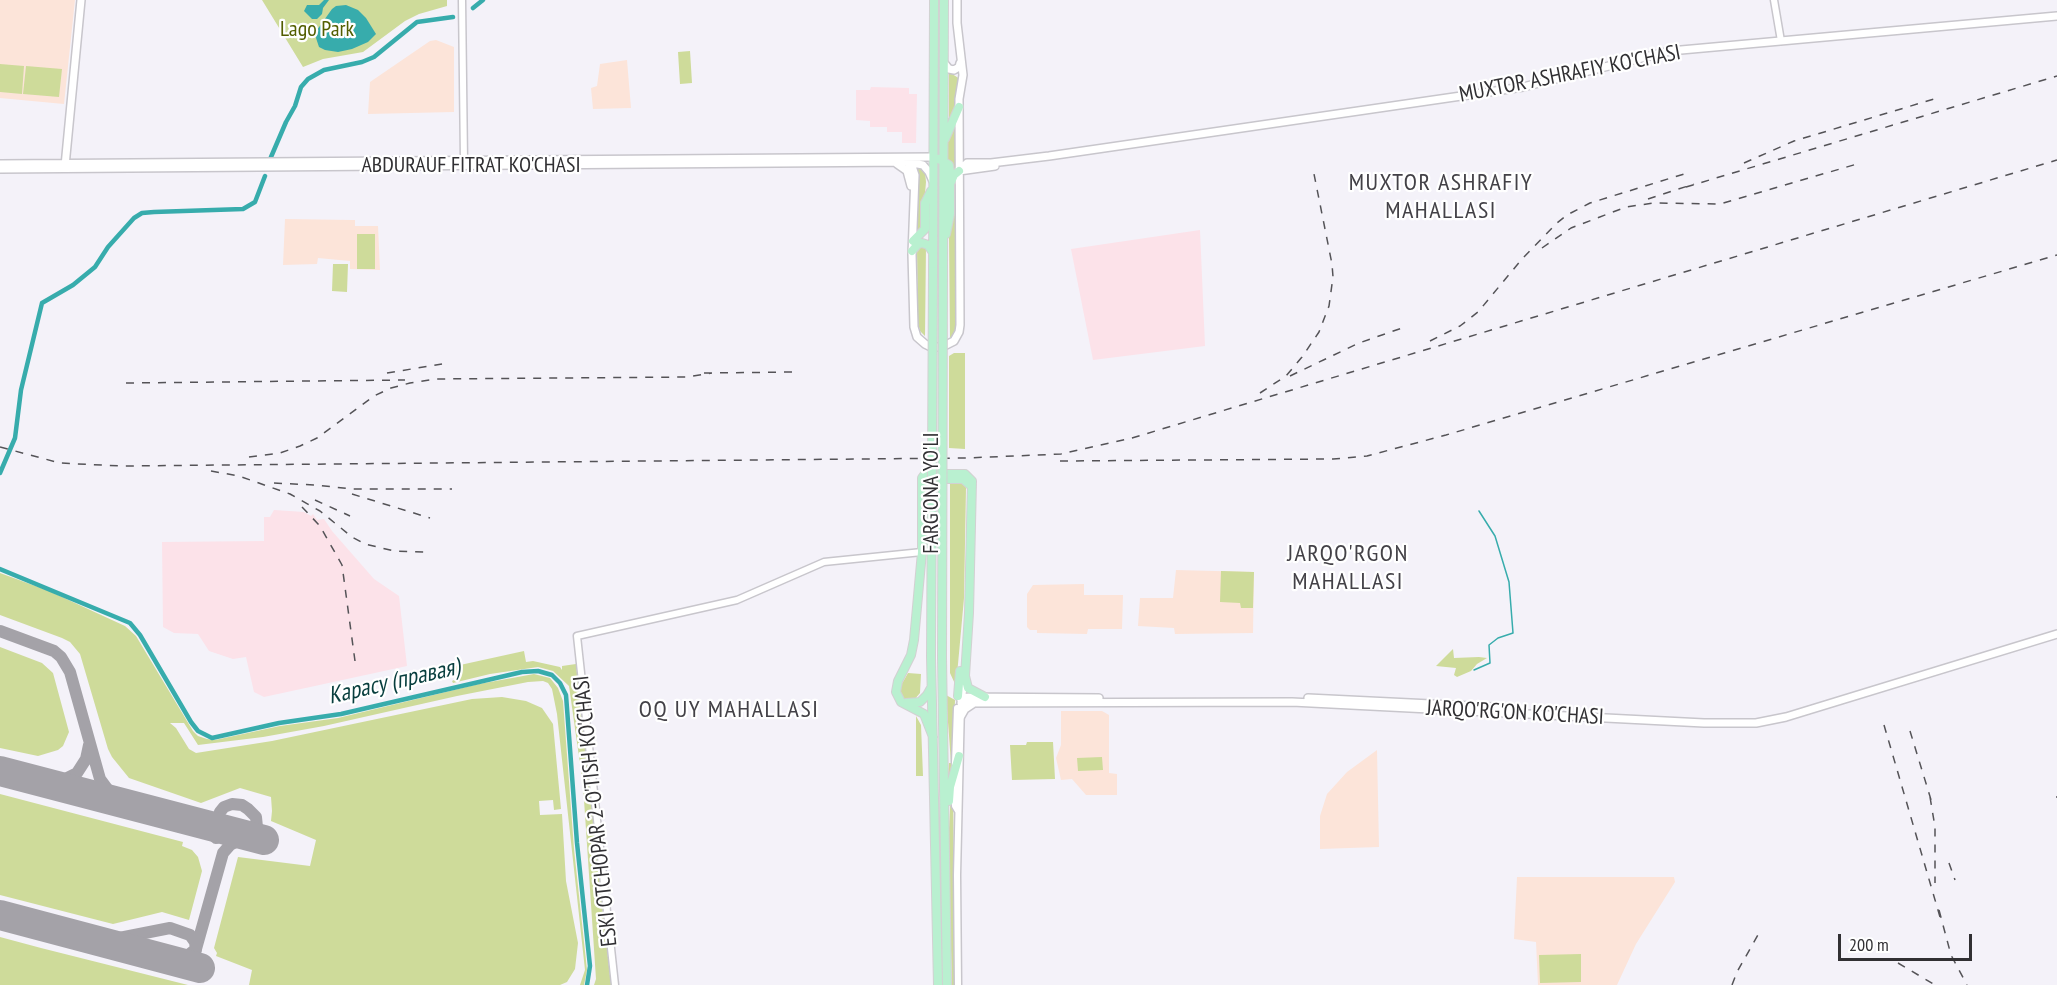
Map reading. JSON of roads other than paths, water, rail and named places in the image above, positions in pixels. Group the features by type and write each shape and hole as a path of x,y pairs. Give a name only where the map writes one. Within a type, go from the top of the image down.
{"main road":[{"path":"65,166 81,0"},
{"name":"FARG'ONA YO'LI","path":"934,0 931,657 938,985"},
{"name":"FARG'ONA YO'LI","path":"944,0 942,679 947,985"},
{"path":"907,162 915,175 912,251 913,321 916,334 922,342 938,348 956,338 960,325 959,171 961,147 959,107 963,75 960,63 957,0"},
{"name":"MUXTOR ASHRAFIY KO'CHASI","path":"959,171 967,163 991,163 1049,156 1522,87 1670,51 2057,16"},
{"path":"944,63 949,69 955,70"},
{"path":"955,70 960,63"},
{"path":"955,70 957,75 963,75"},
{"path":"943,143 959,107"},
{"path":"961,147 967,158 978,162"},
{"name":"MUXTOR ASHRAFIY KO'CHASI","path":"959,171 1042,160 1049,156"},
{"path":"933,157 943,160 950,168 950,214 943,253"},
{"name":"ABDURAUF FITRAT KO'CHASI","path":"0,164 162,166 573,163 896,160 933,157"},
{"path":"896,160 922,165 929,172 933,184 925,203 925,229 913,238"},
{"path":"896,160 910,176 913,238"},
{"name":"ABDURAUF FITRAT KO'CHASI","path":"0,170 65,166"},
{"path":"950,186 954,175 959,171"},
{"path":"912,251 922,243 927,244 932,251"},
{"path":"933,737 924,714 901,702 896,689 913,647 922,552 922,485 930,479 963,479 970,483 972,489 965,676 960,698"},
{"path":"960,698 965,613 968,607"},
{"name":"JARQO'RG'ON KO'CHASI","path":"960,698 1292,697 1753,720 1785,714 2057,632"},
{"name":"JARQO'RG'ON KO'CHASI","path":"960,698 974,703 1292,702 1704,723 1756,723 1774,721 2057,632"},
{"path":"965,676 968,688 985,697"},
{"path":"942,679 947,689 960,698"},
{"path":"901,702 909,704 920,702 927,695 932,682"},
{"path":"961,716 964,709 974,703"},
{"path":"944,847 950,787 959,756"}],"street":[{"path":"462,0 464,163"},
{"path":"1774,0 1781,41"},
{"name":"ESKI OTCHOPAR 2-O'TISH KO'CHASI","path":"615,985 577,636 737,600 824,562 922,552"},
{"path":"958,985 960,698"},
{"path":"958,811 956,806 955,729 960,698"}],"water":[{"path":"324,0 329,0 317,19 312,19 304,11 307,5 319,5"},
{"path":"346,5 358,10 376,34 368,42 352,49 338,52 319,47 316,38 317,30 332,9"}],"waterway":[{"name":"Карасу (правая)","path":"473,8 483,0"},
{"name":"Карасу (правая)","path":"271,157 295,106 301,87 308,79 324,70 362,62 374,57 417,22 453,17"},
{"name":"Карасу (правая)","path":"0,473 15,438 21,390 42,303 73,285 95,267 108,247 134,218 142,213 243,209 255,202 265,176"},
{"path":"1474,670 1490,663 1489,645 1498,638 1513,633 1509,582 1495,536 1479,511"},
{"name":"Карасу (правая)","path":"0,569 130,623 140,635 191,722 198,731 212,738 279,723 341,714 522,672 538,671 552,675 560,683 566,695 577,843 590,966 587,985"}],"railway":[{"path":"1686,187 2057,76"},
{"path":"1744,163 1794,141 1934,99"},
{"path":"0,447 60,463 121,466 967,458 1061,454 1132,438 2057,160"},
{"path":"1542,248 1571,228 1626,207 1654,203 1720,204 1857,164"},
{"path":"1260,393 1286,376 1302,357 1319,332 1329,306 1333,277 1332,264 1314,174"},
{"path":"1430,341 1460,326 1478,312 1522,259 1567,215 1590,203 1684,174"},
{"path":"1648,199 1694,184"},
{"path":"1060,461 1333,459 1367,456 1446,435 2057,255"},
{"path":"1290,376 1359,343 1402,328"},
{"path":"387,373 442,364"},
{"path":"704,373 795,372"},
{"path":"249,457 280,453 300,446 317,438 374,396 410,383 435,379 686,377 712,373"},
{"path":"126,383 405,380"},
{"path":"211,471 239,476 290,494 320,511 352,537 365,544 394,551 424,552"},
{"path":"274,483 352,489 452,489"},
{"path":"352,494 430,518"},
{"path":"315,500 350,516"},
{"path":"302,507 320,526 342,565 355,661"},
{"path":"1884,725 1940,917"},
{"path":"1910,731 1932,803"},
{"path":"1930,797 1935,827 1935,883"},
{"path":"1949,863 1955,880"},
{"path":"1939,910 1951,955 1967,985"},
{"path":"1732,985 1759,933"},
{"path":"1898,963 1935,985"}],"district":[{"name":"MUXTOR ASHRAFIY MAHALLASI","path":"1441,197"},
{"name":"JARQO'RGON MAHALLASI","path":"1348,568"},
{"name":"OQ UY MAHALLASI","path":"729,710"}],"park label":[{"name":"Lago Park","path":"317,30"}]}
